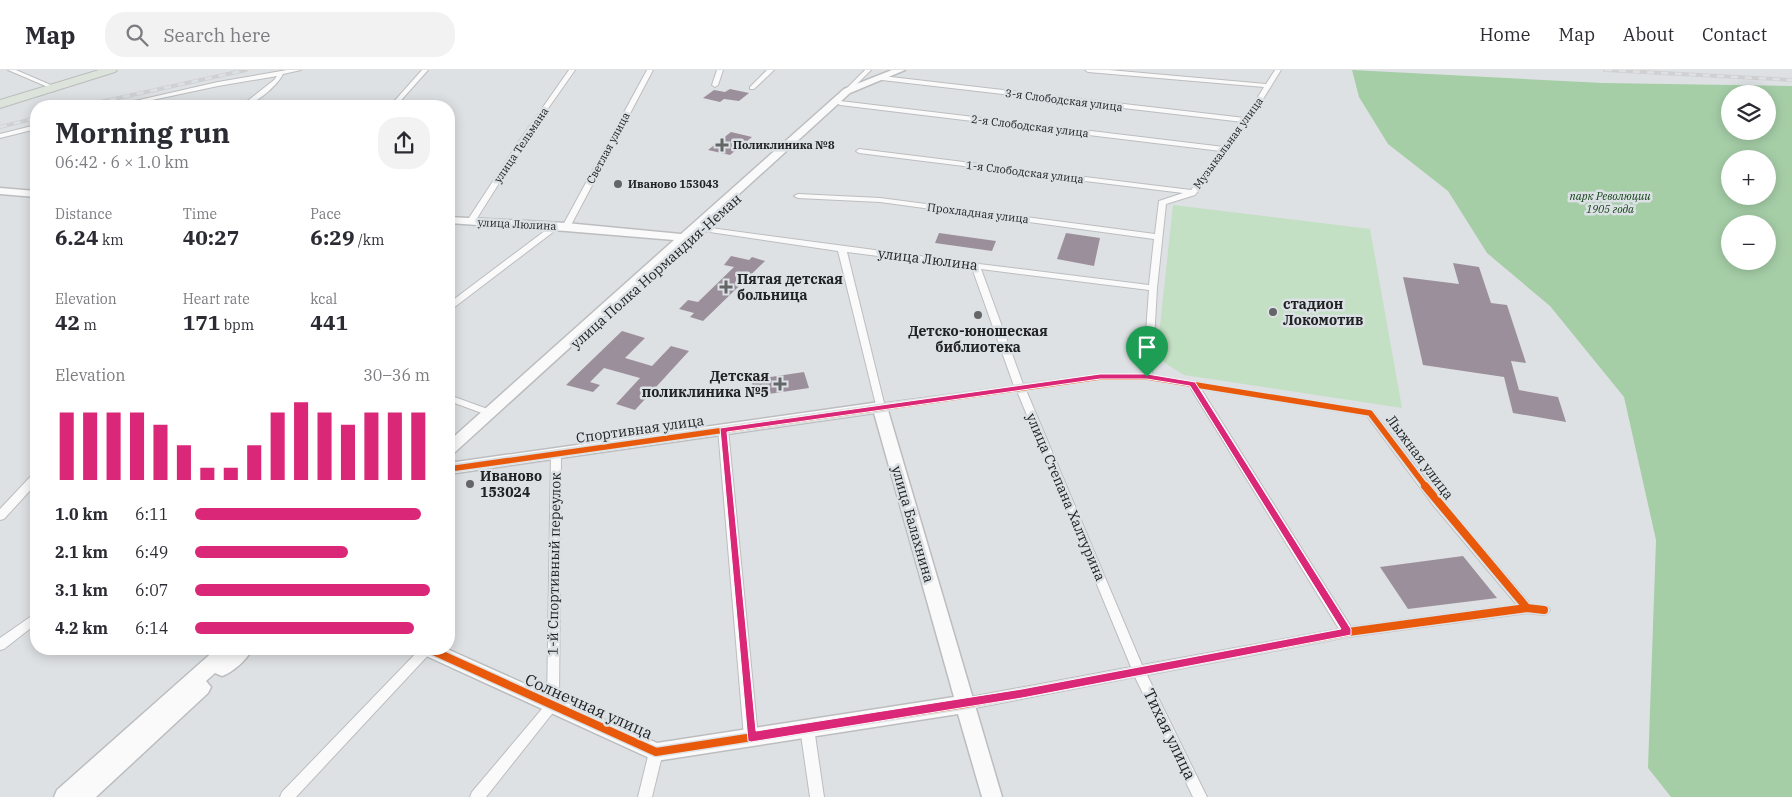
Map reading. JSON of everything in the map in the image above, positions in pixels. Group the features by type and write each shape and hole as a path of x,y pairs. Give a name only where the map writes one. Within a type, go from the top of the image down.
{"highway":[{"path":"52,87 101,70"},
{"path":"0,102 111,70"}],"street":[{"path":"11,70 52,87"},
{"path":"146,100 298,70"},
{"path":"398,100 425,70"},
{"name":"улица Тельмана","path":"471,221 525,137 572,70"},
{"name":"Светлая улица","path":"561,226 650,70"},
{"path":"715,85 720,70"},
{"path":"752,88 772,70"},
{"path":"847,91 868,70"},
{"name":"улица Полка Нормандия-Неман","path":"455,445 662,256 692,235 837,103 847,91 900,70"},
{"path":"1088,70 1269,86"},
{"name":"Музыкальная улица","path":"1147,377 1153,288 1162,203 1192,193 1247,120 1278,70"},
{"path":"252,100 277,81 281,73"},
{"name":"3-я Слободская улица","path":"882,78 1247,120"},
{"name":"улица Полка Нормандия-Неман","path":"455,454 837,103 864,84"},
{"name":"2-я Слободская улица","path":"837,103 1225,149"},
{"path":"0,136 30,128"},
{"name":"1-я Слободская улица","path":"859,151 1192,193"},
{"path":"0,191 30,194"},
{"name":"Прохладная улица","path":"798,196 880,200 1158,237"},
{"name":"улица Люлина","path":"455,220 692,235"},
{"path":"455,303 561,226"},
{"name":"улица Люлина","path":"615,231 692,235 842,249 975,264 1153,288"},
{"path":"654,234 667,246 662,256"},
{"name":"улица Балахнина","path":"842,249 880,406 992,797"},
{"name":"улица Степана Халтурина","path":"975,264 1020,388 1140,672"},
{"name":"Спортивная улица","path":"455,468 880,406 1100,377 1147,377 1193,384"},
{"path":"1193,384 1348,632"},
{"name":"Лыжная улица","path":"1193,384 1370,413 1437,502 1527,608"},
{"path":"455,400 490,413"},
{"path":"723,430 751,737"},
{"name":"1-й Спортивный переулок","path":"553,705 556,454"},
{"path":"0,516 30,489"},
{"name":"Солнечная улица","path":"442,655 656,752 965,704 1348,632 1527,608 1544,610"},
{"path":"0,645 30,622"},
{"path":"64,797 221,655"},
{"path":"81,797 236,655"},
{"path":"287,797 423,655"},
{"name":"Тихая улица","path":"1140,672 1200,797"},
{"path":"478,797 553,705"},
{"path":"807,728 817,797"},
{"path":"644,797 656,752"}],"green space":[{"name":"парк Революции 1905 года","path":"1352,70 1603,83 1729,85 1721,85 1721,140 1776,140 1776,86 1792,86 1792,797 1671,797 1648,768 1656,540 1624,397 1550,306 1487,253 1448,191 1388,144 1359,97"},
{"name":"стадион Локомотив","path":"1173,205 1370,229 1402,408 1184,375 1165,363 1157,354"}],"building":[{"path":"730,89 749,93 739,101 724,99 720,102 703,98 714,90 725,92"},
{"name":"Поликлиника №8","path":"731,132 752,137 730,155 708,150"},
{"path":"939,233 996,241 992,251 935,243"},
{"path":"1066,233 1100,238 1094,266 1057,259"},
{"name":"Пятая детская больница","path":"731,256 749,260 752,257 765,261 703,321 690,317 694,313 679,309 688,300 698,302 734,267 724,265"},
{"path":"1453,263 1479,267 1491,303 1507,305 1526,363 1511,361 1519,390 1558,397 1566,422 1513,413 1504,377 1423,365 1403,277 1459,284"},
{"path":"622,331 645,338 625,358 652,366 671,346 689,351 635,410 616,404 640,378 604,368 590,382 600,385 593,392 566,385"},
{"name":"Детская поликлиника №5","path":"804,372 809,388 755,396 751,380"},
{"path":"1463,556 1497,598 1408,609 1380,567"}],"railway":[{"path":"109,100 246,70"},
{"path":"1605,70 1792,80"},
{"path":"0,127 30,120"}],"cycle path":[{"path":"455,468 1100,377 1147,377 1370,413 1437,502 1527,608"},
{"path":"442,655 656,752 965,704 1348,632 1527,608 1544,610"}],"place":[{"name":"Поликлиника №8","path":"722,145"},
{"name":"Иваново 153043","path":"618,184"},
{"name":"Пятая детская больница","path":"726,287"},
{"name":"стадион Локомотив","path":"1273,312"},
{"name":"Детско-юношеская библиотека","path":"978,315"},
{"name":"Детская поликлиника №5","path":"780,384"},
{"name":"Иваново 153024","path":"470,484"}],"route":[{"path":"1100,377 1147,377 1193,384 1348,632 1022,694 751,737 723,430 897,404 1100,377"}]}
